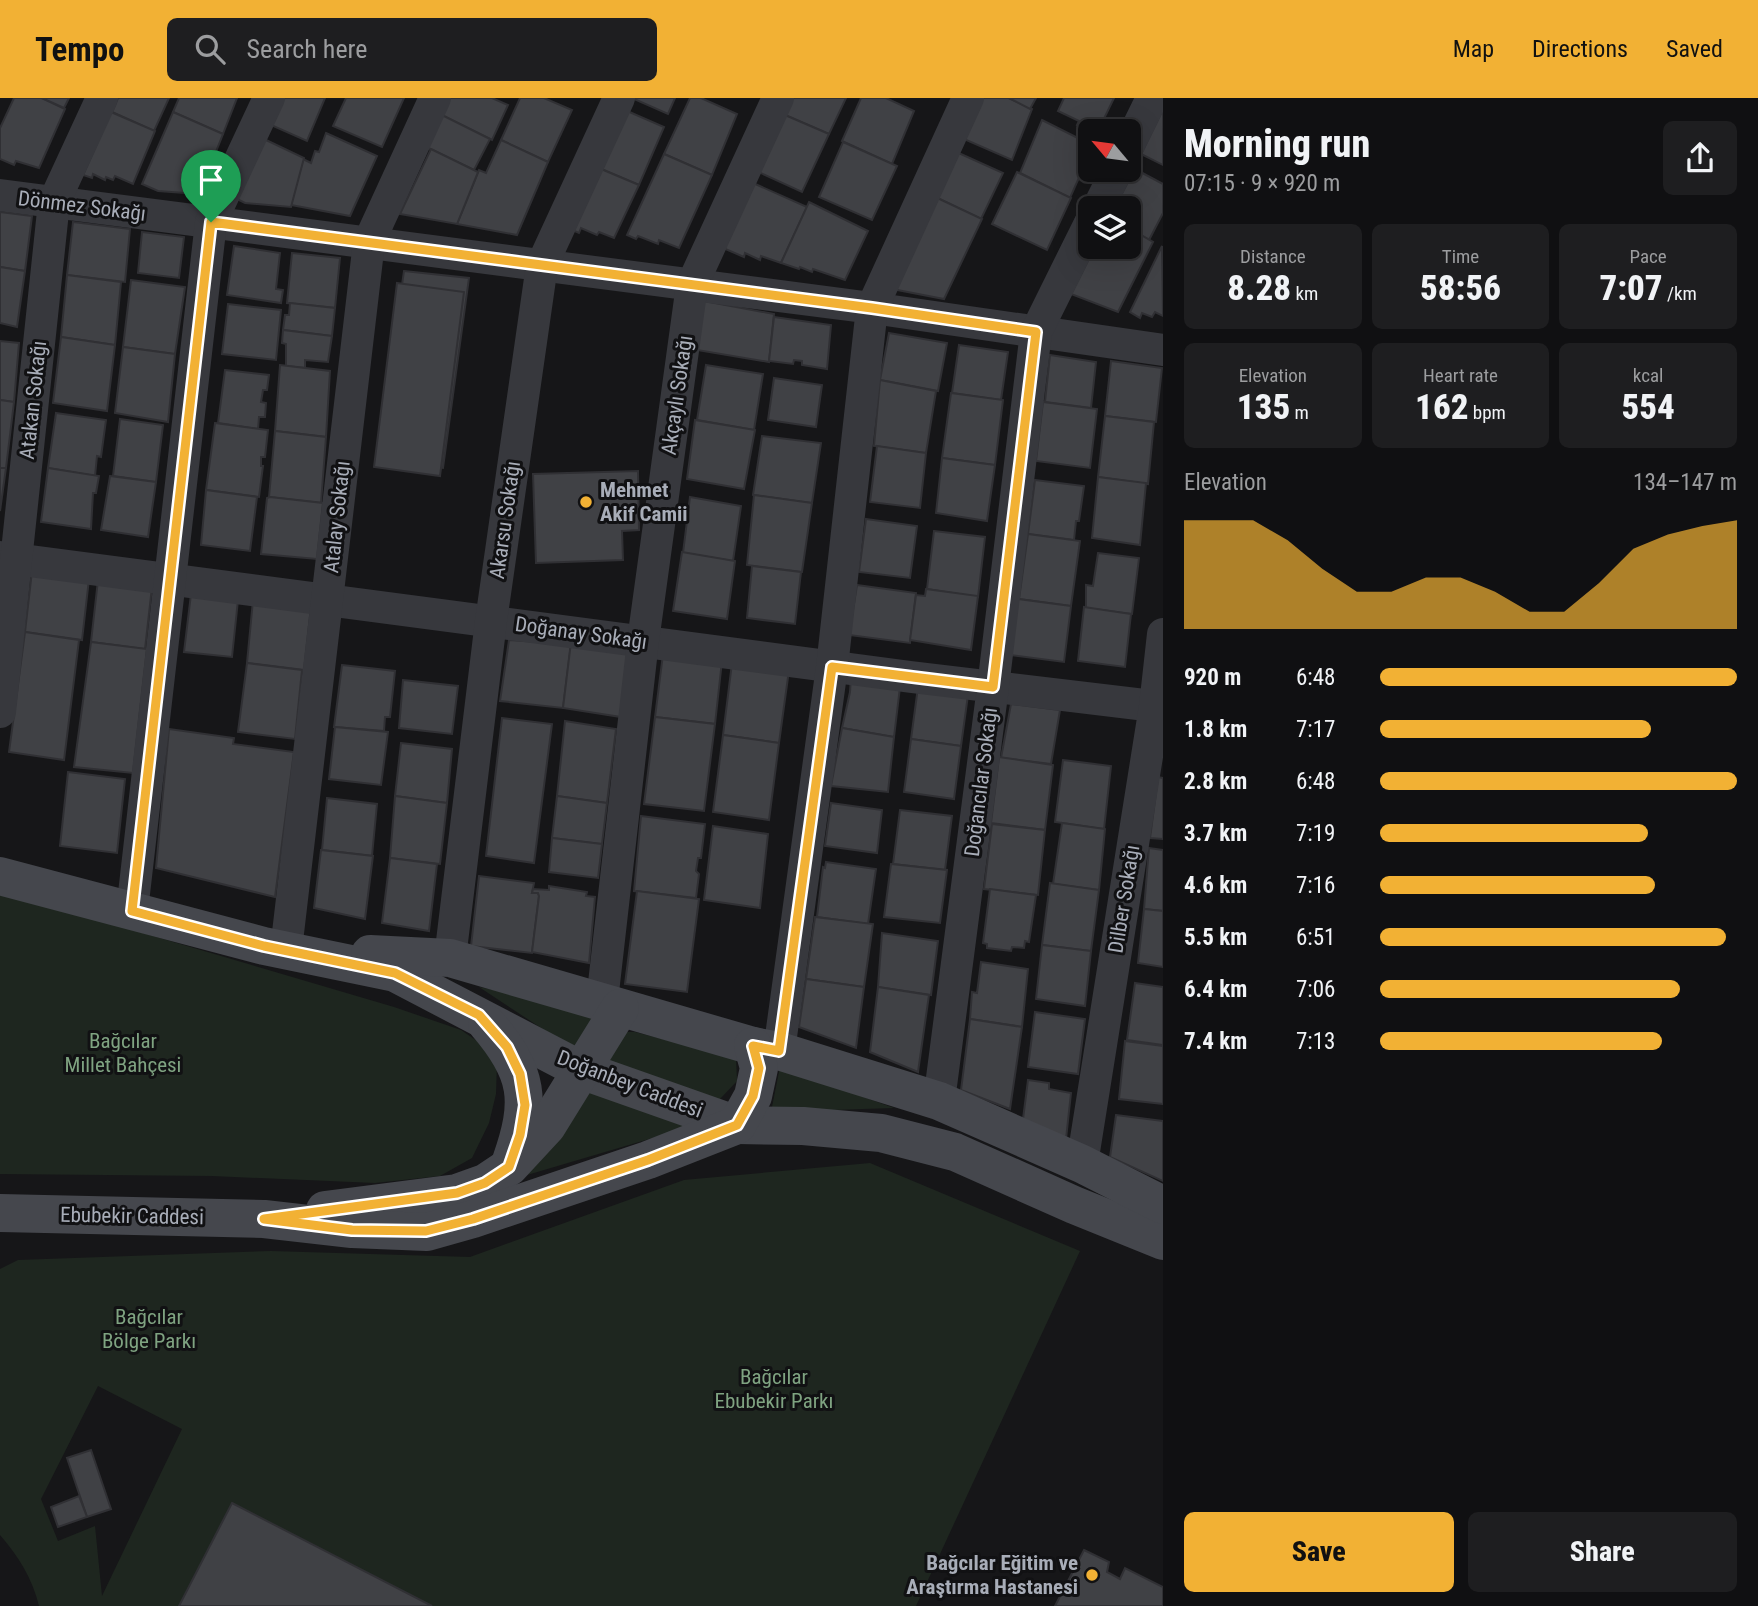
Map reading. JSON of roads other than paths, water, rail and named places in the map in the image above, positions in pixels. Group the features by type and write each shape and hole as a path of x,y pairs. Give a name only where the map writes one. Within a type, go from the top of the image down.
{"main road":[{"name":"Doğanbey Caddesi","path":"0,876 275,948 395,973 581,1070 737,1125 803,1126 881,1133 955,1152 1163,1241"},
{"name":"Doğanbey Caddesi","path":"275,948 450,958 766,1049 939,1101 1082,1164 1163,1205"},
{"path":"264,1219 457,1193 485,1183 509,1167 547,1126 581,1070 611,1005"},
{"path":"479,1015 507,1047 520,1074 525,1105 520,1135 509,1167"},
{"path":"264,1219 352,1230 426,1231 473,1219 648,1160 737,1125 753,1096 766,1049"},
{"name":"Ebubekir Caddesi","path":"0,1213 264,1219"}],"street":[{"name":"Atakan Sokağı","path":"0,712 8,558 54,202 102,98"},
{"path":"132,911 211,222 269,98"},
{"name":"Atalay Sokağı","path":"275,948 328,599 369,242 435,98"},
{"name":"Akarsu Sokağı","path":"450,958 491,621 542,265 619,98"},
{"name":"Akçaylı Sokağı","path":"611,1005 643,641 692,285 778,98"},
{"path":"766,1049 832,667 872,308 968,98"},
{"path":"1141,120 1152,98"},
{"name":"Dönmez Sokağı","path":"0,195 872,308 1163,350"},
{"name":"Doğancılar Sokağı","path":"939,1101 1036,332 1078,247"},
{"name":"Doğanay Sokağı","path":"8,558 832,667 1159,706"},
{"name":"Dilber Sokağı","path":"1082,1164 1159,706 1163,634"}],"place":[{"name":"Mehmet Akif Camii","path":"586,502"},
{"name":"Bağcılar Eğitim ve Araştırma Hastanesi","path":"1092,1575"}],"park label":[{"name":"Bağcılar Millet Bahçesi","path":"123,1053"},
{"name":"Bağcılar Bölge Parkı","path":"149,1329"},
{"name":"Bağcılar Ebubekir Parkı","path":"774,1389"}]}
